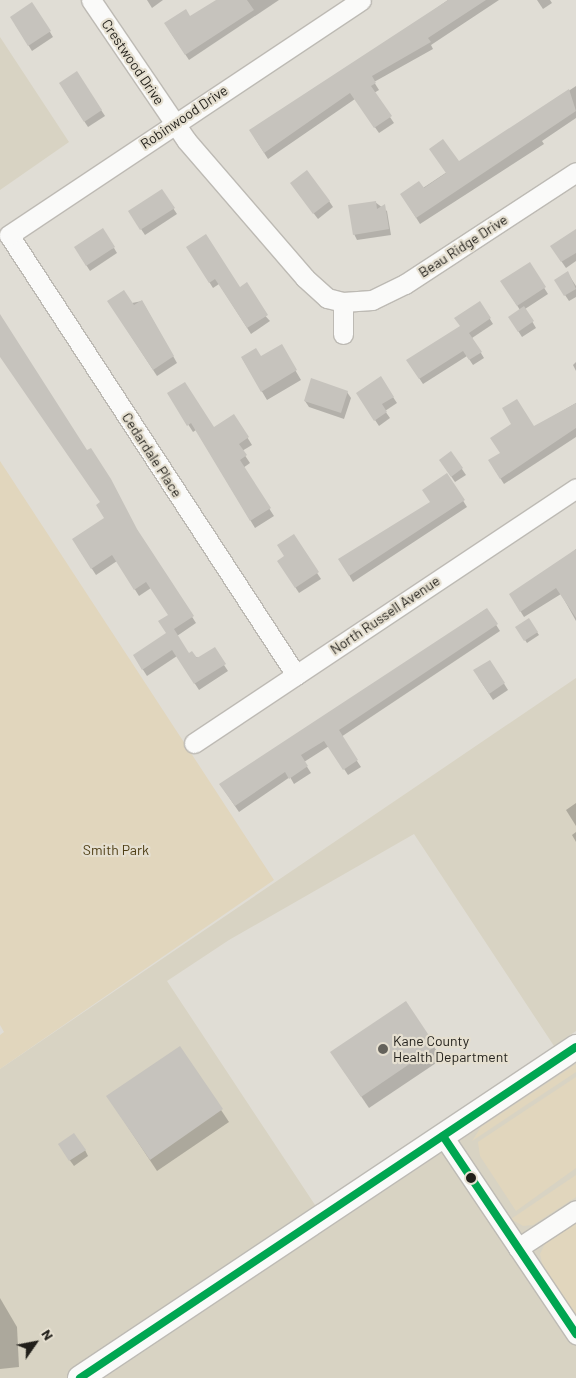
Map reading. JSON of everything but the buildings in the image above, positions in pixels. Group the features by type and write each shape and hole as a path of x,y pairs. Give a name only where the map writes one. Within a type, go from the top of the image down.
{"street":[{"name":"Crestwood Drive","path":"91,0 175,124"},
{"name":"Robinwood Drive","path":"9,235 361,0"},
{"name":"Beau Ridge Drive","path":"175,124 305,278 326,298 343,302 372,300 405,284 576,172"},
{"name":"Cedardale Place","path":"9,235 296,675"},
{"path":"343,302 343,334"},
{"name":"North Russell Avenue","path":"194,742 576,488"},
{"path":"80,1378 576,1047"},
{"path":"443,1136 576,1334"},
{"path":"518,1248 576,1210"}],"shaded area":[{"path":"0,37 69,142 0,190"},
{"path":"576,678 576,1031 554,1046 414,834 229,940 167,981 319,1211 67,1378 0,1378 0,1069"},
{"path":"576,1063 576,1378 104,1378 249,1281"}],"green space":[{"name":"Smith Park","path":"0,461 274,880 0,1069 0,1035 4,1032 0,1025"},
{"path":"576,1064 576,1072 472,1141 481,1127"},
{"path":"576,1077 576,1168 516,1211 480,1156 478,1142"},
{"path":"576,1175 576,1197 533,1225 523,1226 511,1219"},
{"path":"576,1222 576,1316 543,1267 540,1254 546,1242"}],"transit line":[{"path":"80,1378 576,1047"},
{"path":"443,1136 576,1334"}],"place":[{"name":"Kane County Health Department","path":"383,1049"}]}
